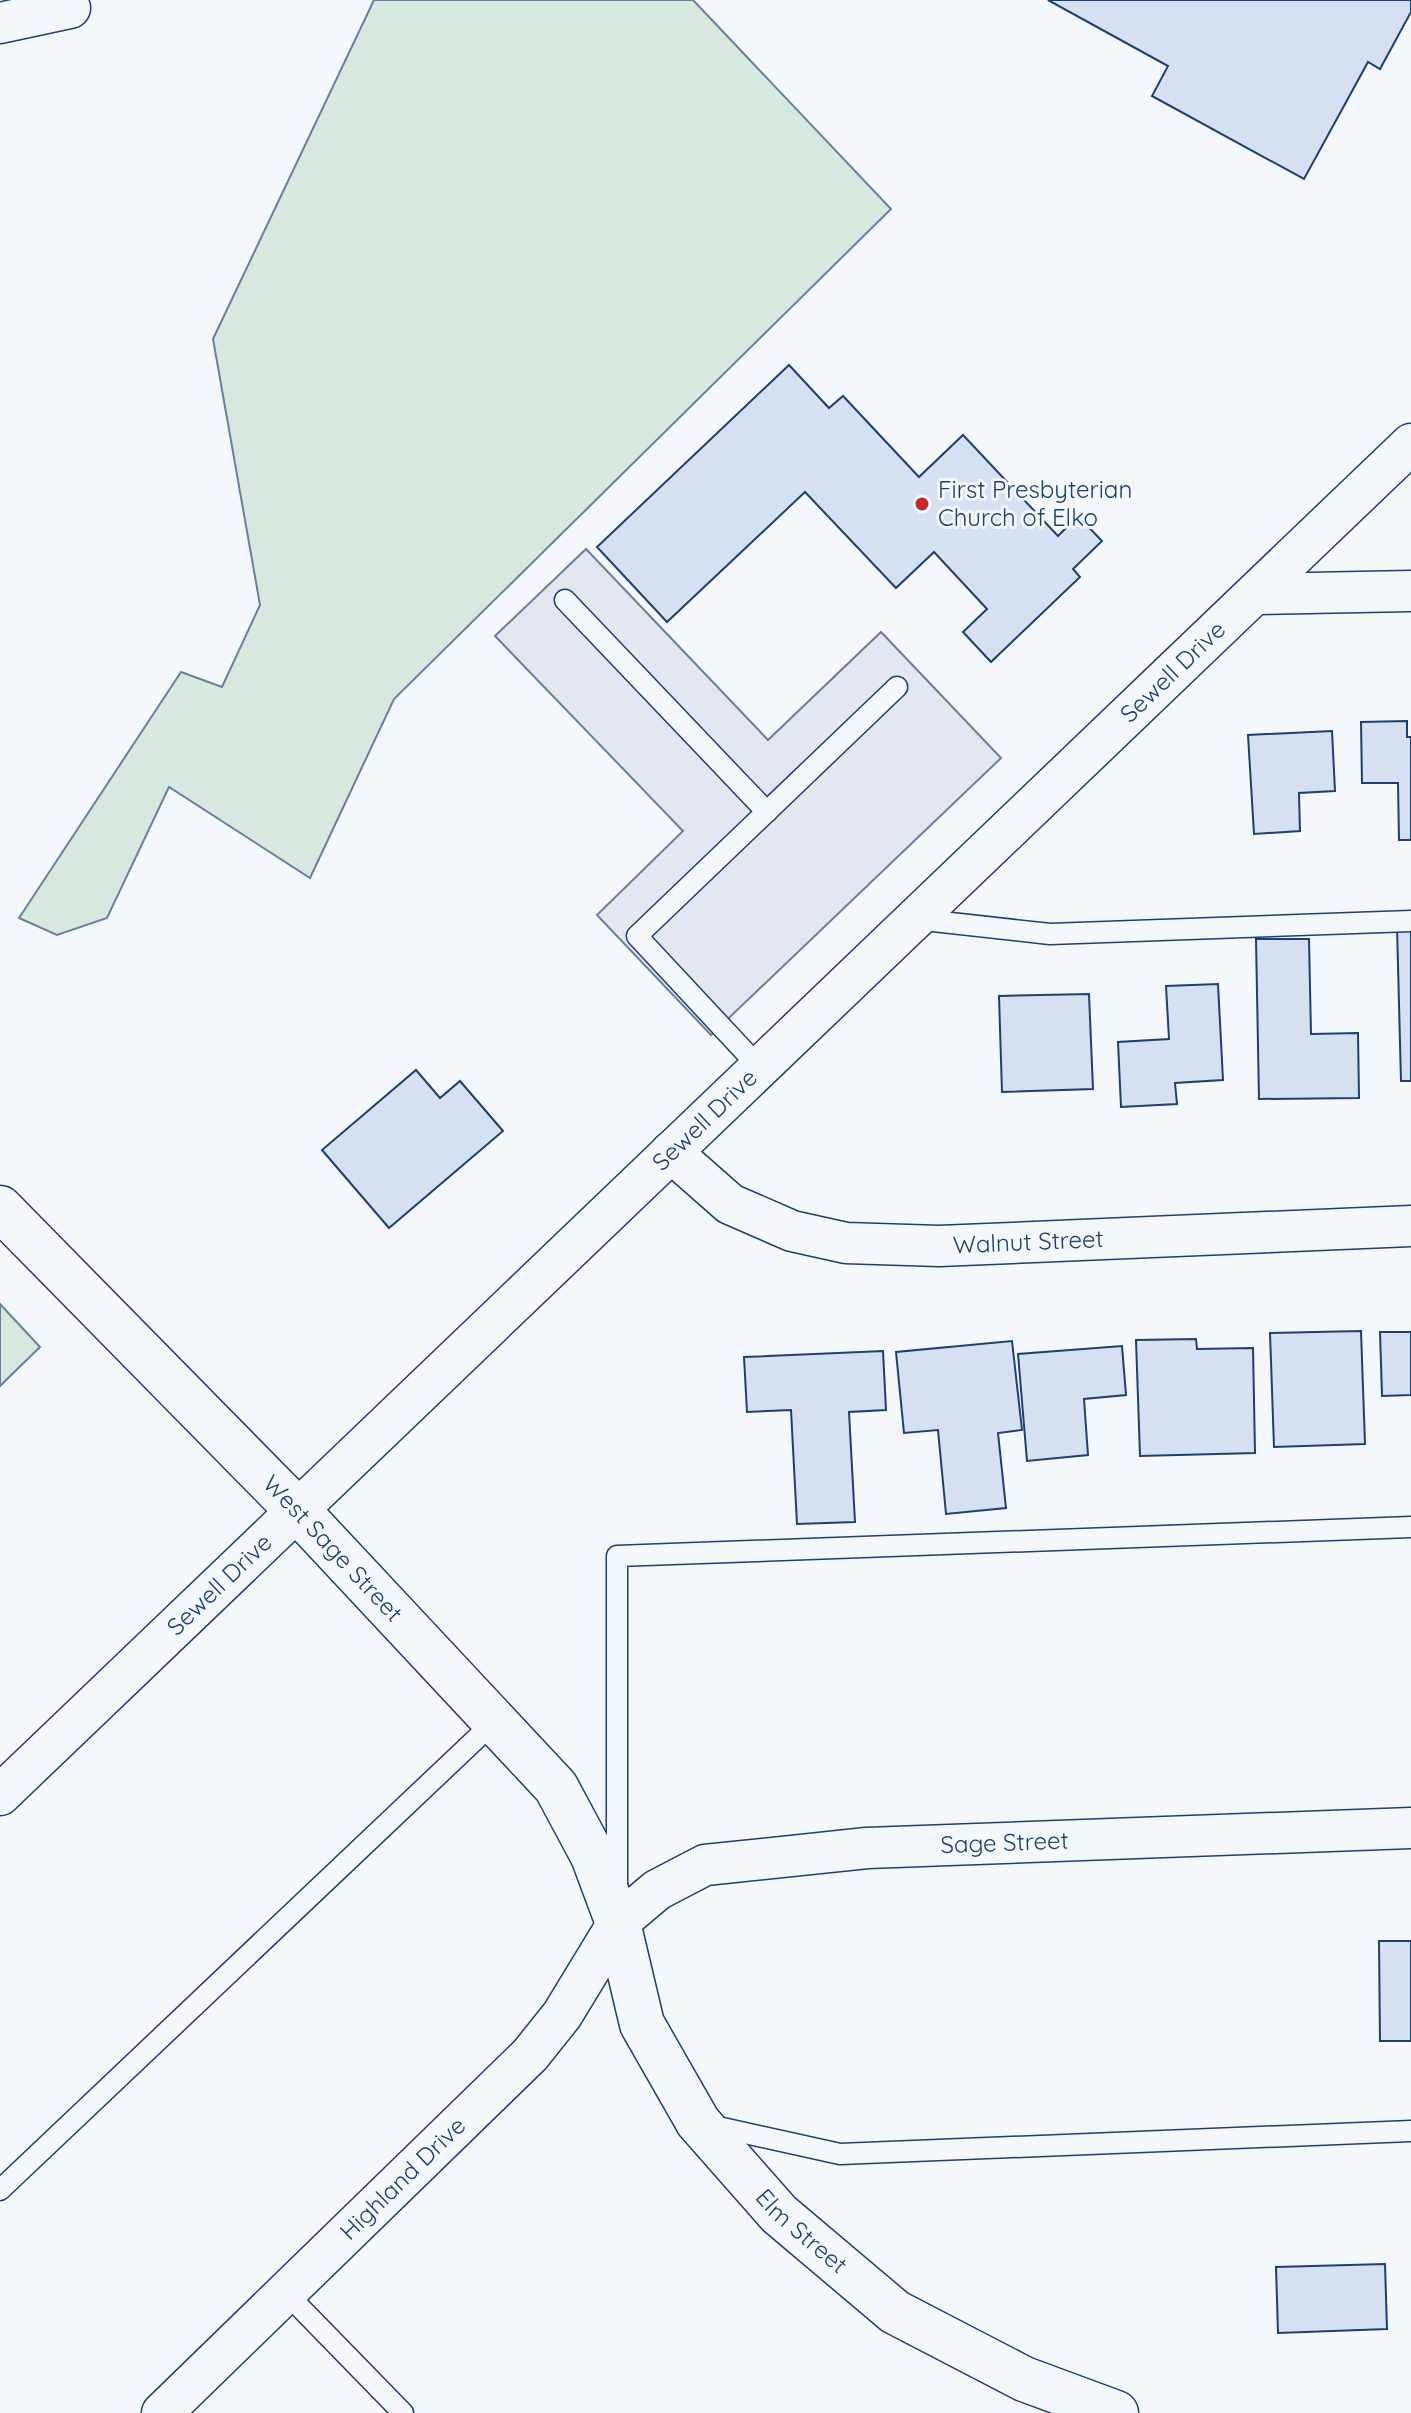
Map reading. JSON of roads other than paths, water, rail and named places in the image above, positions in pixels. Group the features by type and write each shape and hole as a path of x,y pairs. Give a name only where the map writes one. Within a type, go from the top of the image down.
{"street":[{"path":"0,23 70,8"},
{"name":"Sewell Drive","path":"0,1795 1411,444"},
{"path":"1257,594 1411,591"},
{"name":"Walnut Street","path":"671,1152 730,1204 792,1231 846,1243 939,1246 1411,1226"},
{"name":"West Sage Street","path":"0,1208 297,1510 556,1787 593,1856 618,1923"},
{"name":"Sage Street","path":"618,1923 657,1890 705,1865 867,1848 1411,1828"},
{"name":"Elm Street","path":"618,1923 642,2024 698,2122 779,2214 895,2312 1024,2379 1116,2413"},
{"name":"Highland Drive","path":"162,2413 530,2055 562,2015 618,1923"}],"lane":[{"path":"565,600 767,812"},
{"path":"760,1068 637,936 897,687"},
{"path":"915,919 1050,934 1411,921"},
{"path":"618,1923 617,1556 1411,1527"},
{"path":"0,2190 495,1721"},
{"path":"698,2122 840,2154 1411,2131"},
{"path":"286,2293 403,2413"}],"place":[{"name":"First Presbyterian Church of Elko","path":"922,504"}]}
